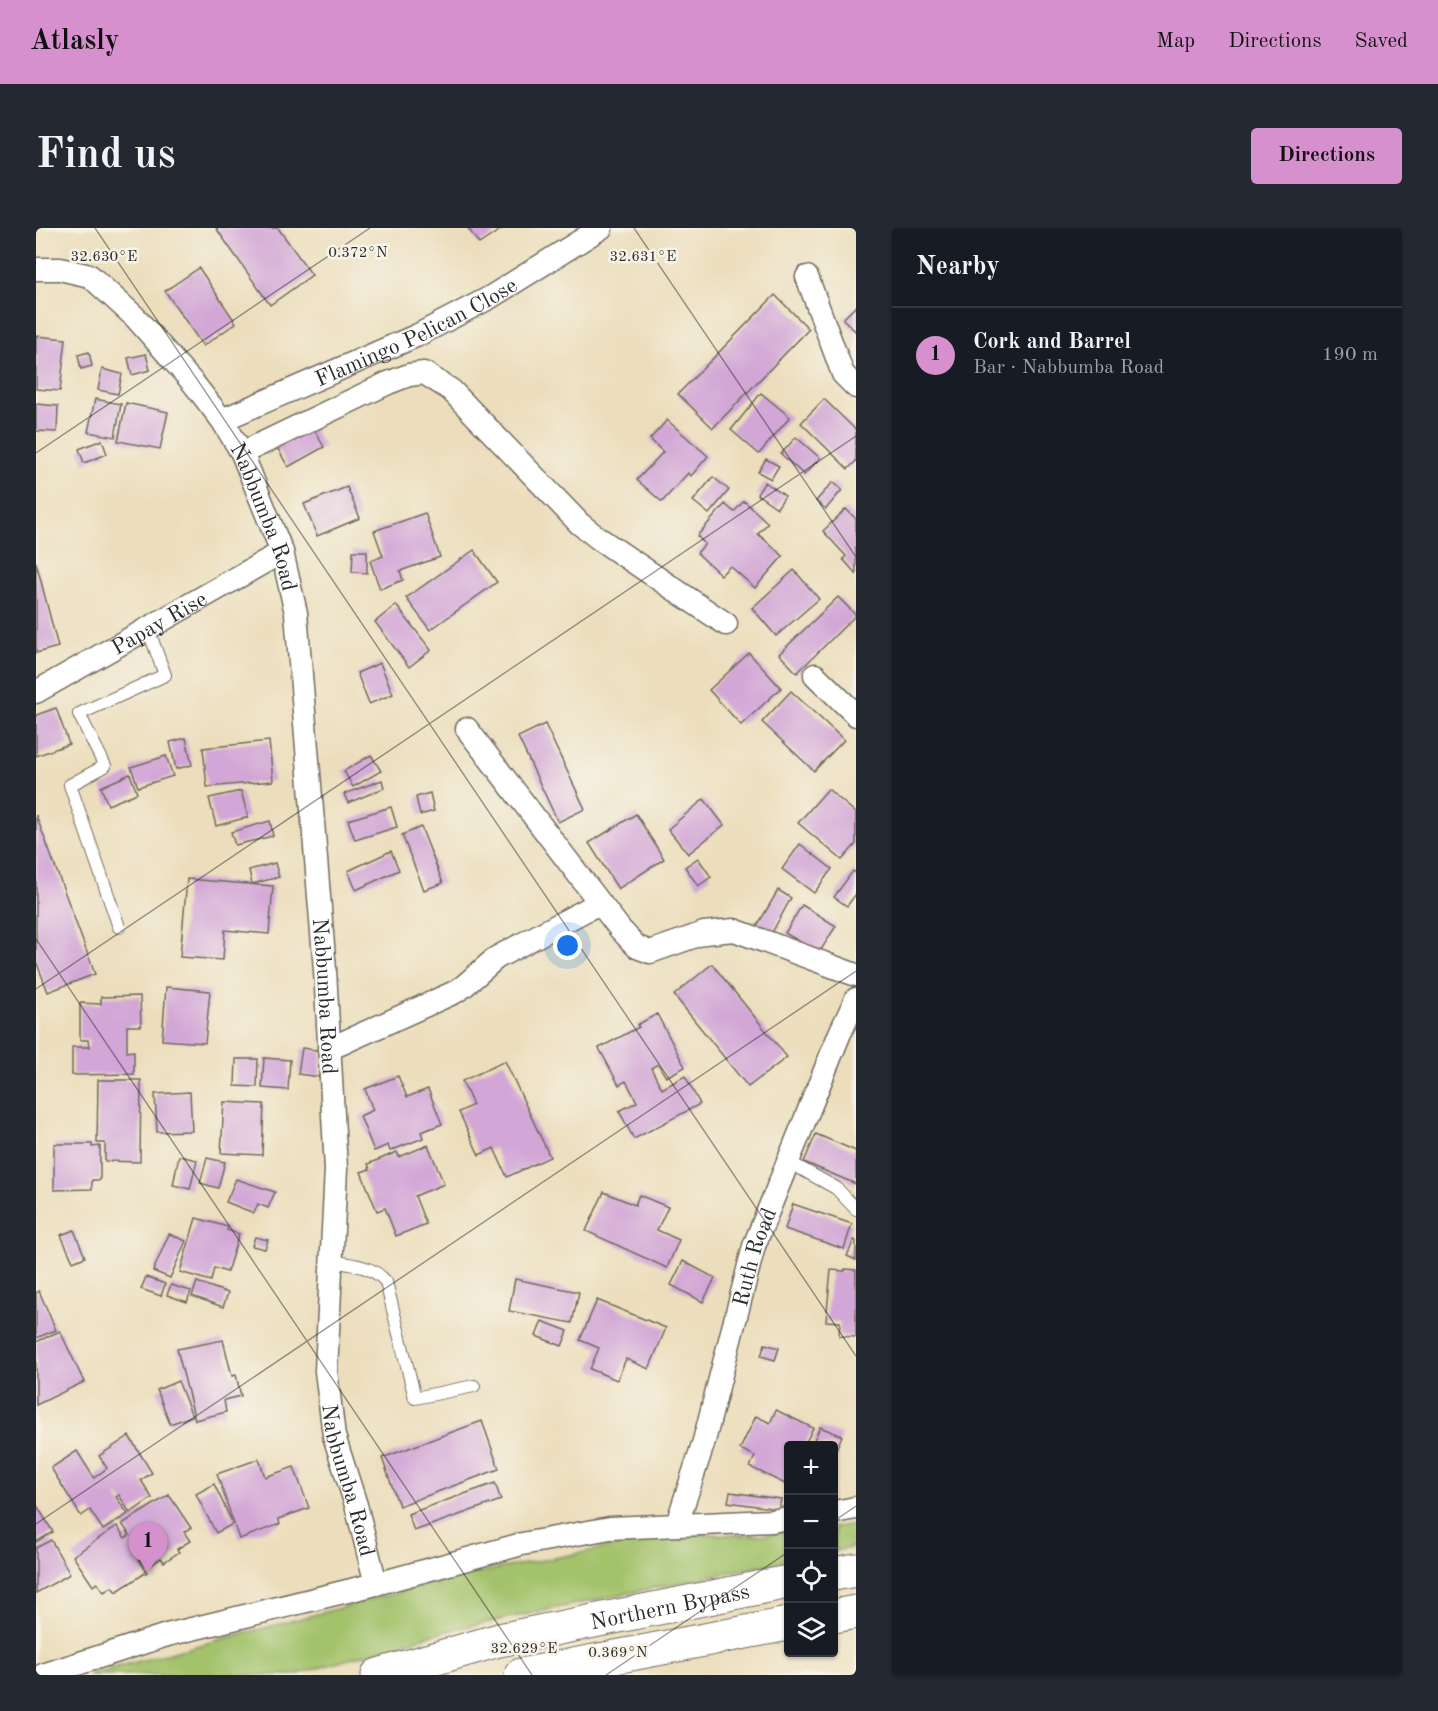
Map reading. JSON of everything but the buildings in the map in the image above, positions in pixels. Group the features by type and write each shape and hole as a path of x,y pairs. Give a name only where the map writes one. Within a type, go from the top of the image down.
{"highway":[{"path":"838,1573 856,1570"},
{"name":"Northern Bypass","path":"378,1675 499,1640 784,1583"},
{"path":"838,1615 856,1612"},
{"name":"Northern Bypass","path":"521,1675 784,1625"}],"street":[{"name":"Flamingo Pelican Close","path":"222,420 418,335 489,298 601,228"},
{"name":"Nabbumba Road","path":"36,269 60,269 90,276 135,317 194,384 222,420 242,453 282,552 296,613 325,970 336,1169 326,1371 334,1436 356,1505 376,1584"},
{"path":"807,277 843,374 856,387"},
{"path":"242,453 388,383 409,375 424,373 451,390 580,524 726,624"},
{"name":"Papay Rise","path":"36,692 282,552"},
{"path":"815,675 856,716"},
{"path":"467,729 599,903 637,946 650,952 704,933 734,930 856,975"},
{"path":"329,1049 455,992 496,958 599,903"},
{"name":"Ruth Road","path":"677,1524 704,1442 754,1246 787,1161 856,999"},
{"path":"838,1511 856,1508"},
{"path":"43,1675 167,1635 376,1584 522,1544 610,1528 784,1519"}],"lane":[{"path":"119,927 70,785 105,766 79,714 165,675 148,628"},
{"path":"787,1161 836,1188 856,1209"},
{"path":"332,1261 370,1269 379,1273 386,1282 415,1398 474,1386"}],"green space":[{"path":"856,1524 856,1547 838,1550 838,1526"},
{"path":"784,1532 784,1561 441,1632 295,1675 87,1675 456,1577 678,1534 757,1535"}],"place":[{"name":"Cork and Barrel","path":"148,1573"}]}
